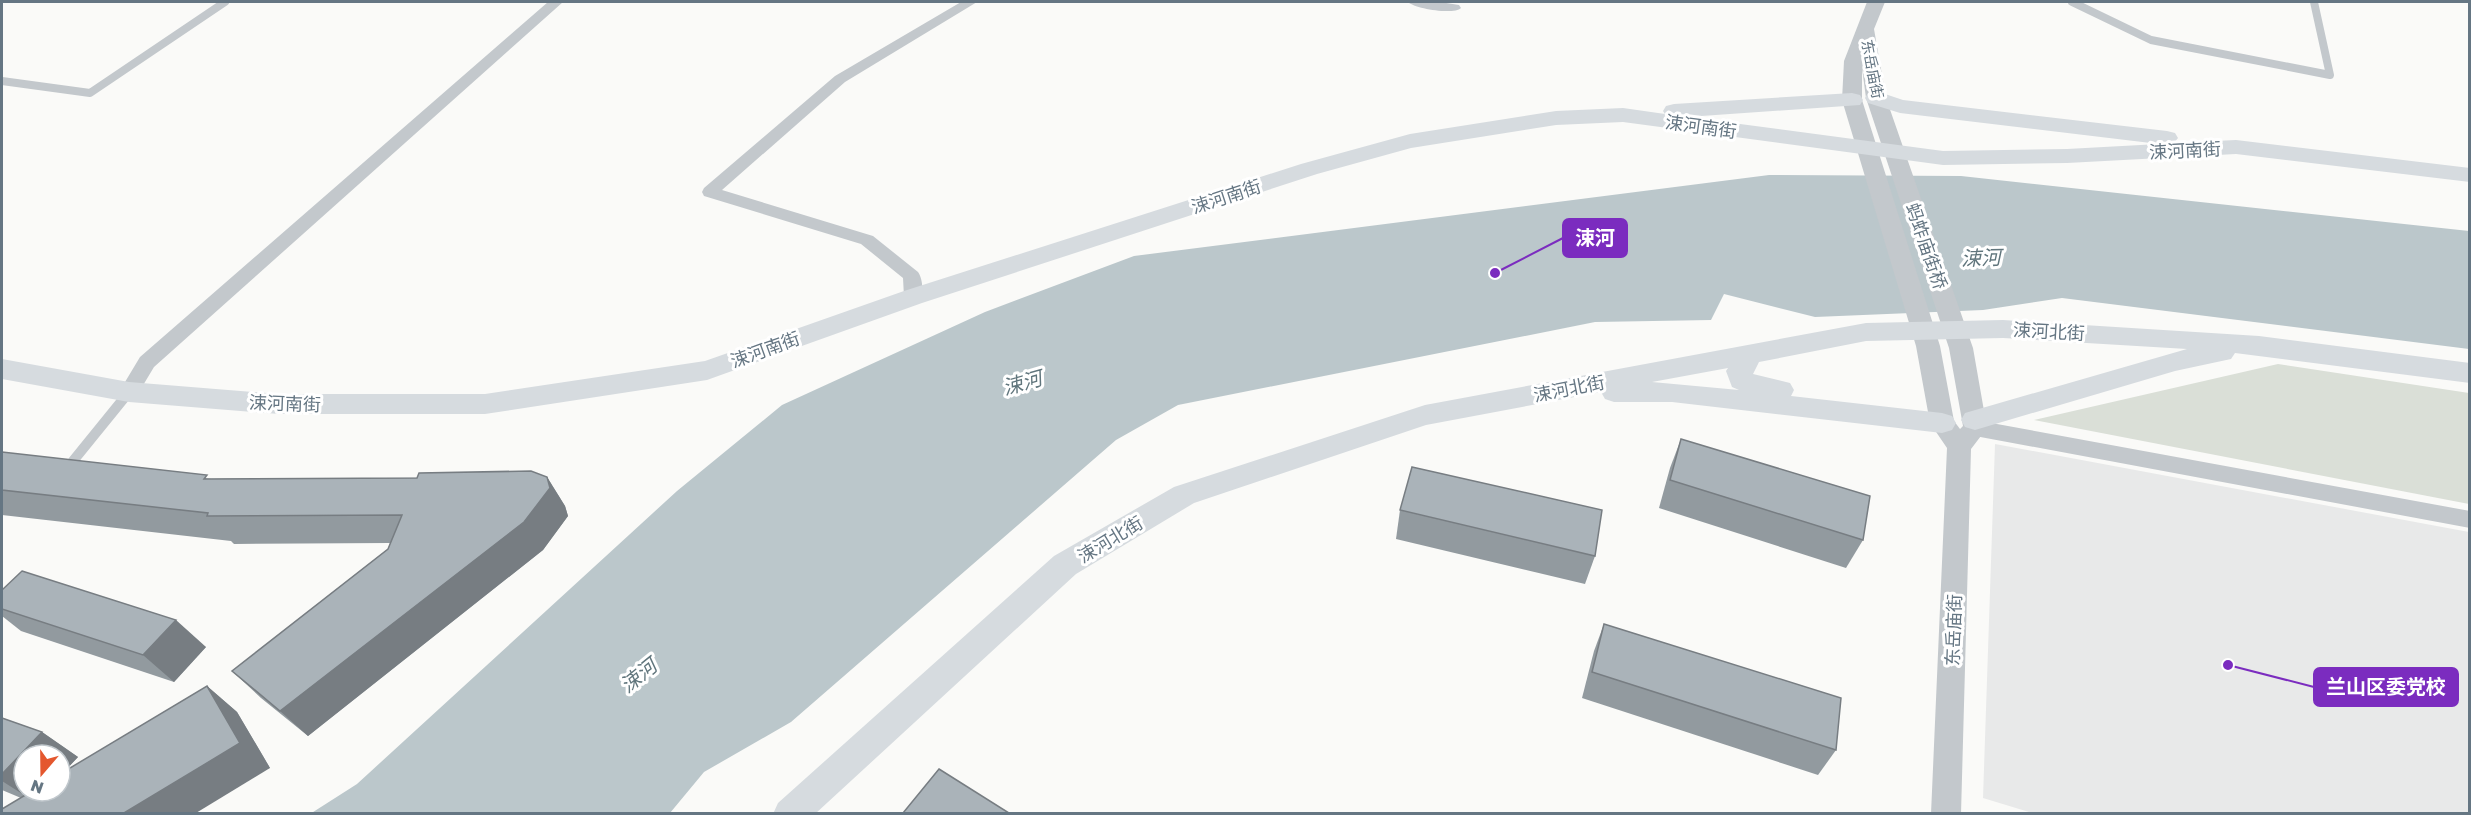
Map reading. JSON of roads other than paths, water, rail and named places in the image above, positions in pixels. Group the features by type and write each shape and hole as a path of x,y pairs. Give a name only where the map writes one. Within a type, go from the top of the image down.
{"main road":[{"path":"1879,104 2236,147"},
{"path":"1879,104 2032,127 2061,136 2071,146 2067,156"},
{"path":"1556,118 1854,105"},
{"path":"1741,132 1729,121 1732,113 1839,109 1854,105"},
{"name":"涑河南街","path":"2,369 129,392 279,404 485,404 707,370 913,297 1321,166 1410,141 1556,118 1623,115 1943,158 2067,156 2236,147 2469,175"},
{"name":"涑河北街","path":"790,813 1065,565 1184,495 1425,415 1866,332 2003,329 2094,333 2259,345 2469,373"},
{"path":"1970,424 2129,366 2137,356 2124,342 2094,333"},
{"path":"1970,424 2175,361 2259,345"},
{"path":"1750,354 1739,371 1741,380 1763,388 1939,414"},
{"path":"1549,392 1672,392 1939,414"}],"street":[{"path":"129,392 147,362 556,2"},
{"path":"913,297 912,276 867,240 710,192 840,79 970,2"},
{"path":"1415,2 1454,8"},
{"name":"东岳庙街","path":"1876,2 1853,61 1854,105 1863,141 1928,345 1939,414"},
{"name":"东岳庙街","path":"1866,30 1879,104 1892,144"},
{"name":"蚂蚱庙街桥","path":"1892,144 1962,348"},
{"name":"东岳庙街","path":"1946,813 1970,424 1962,348"},
{"path":"1939,414 1970,424 2469,520"}],"lane":[{"path":"2,81 90,93 225,2"},
{"path":"2072,2 2151,40 2330,75 2314,2"},
{"path":"73,461 129,392"}],"water":[{"path":"1769,175 1961,176 2469,231 2469,349 2062,298 1983,310 1815,317 1724,294 1711,320 1595,322 1178,405 1116,440 791,722 704,772 670,813 310,814 357,784 677,491 782,405 985,312 1134,256"}],"place":[{"name":"涑河","path":"1495,273"},
{"name":"兰山区委党校","path":"2228,665"}]}
